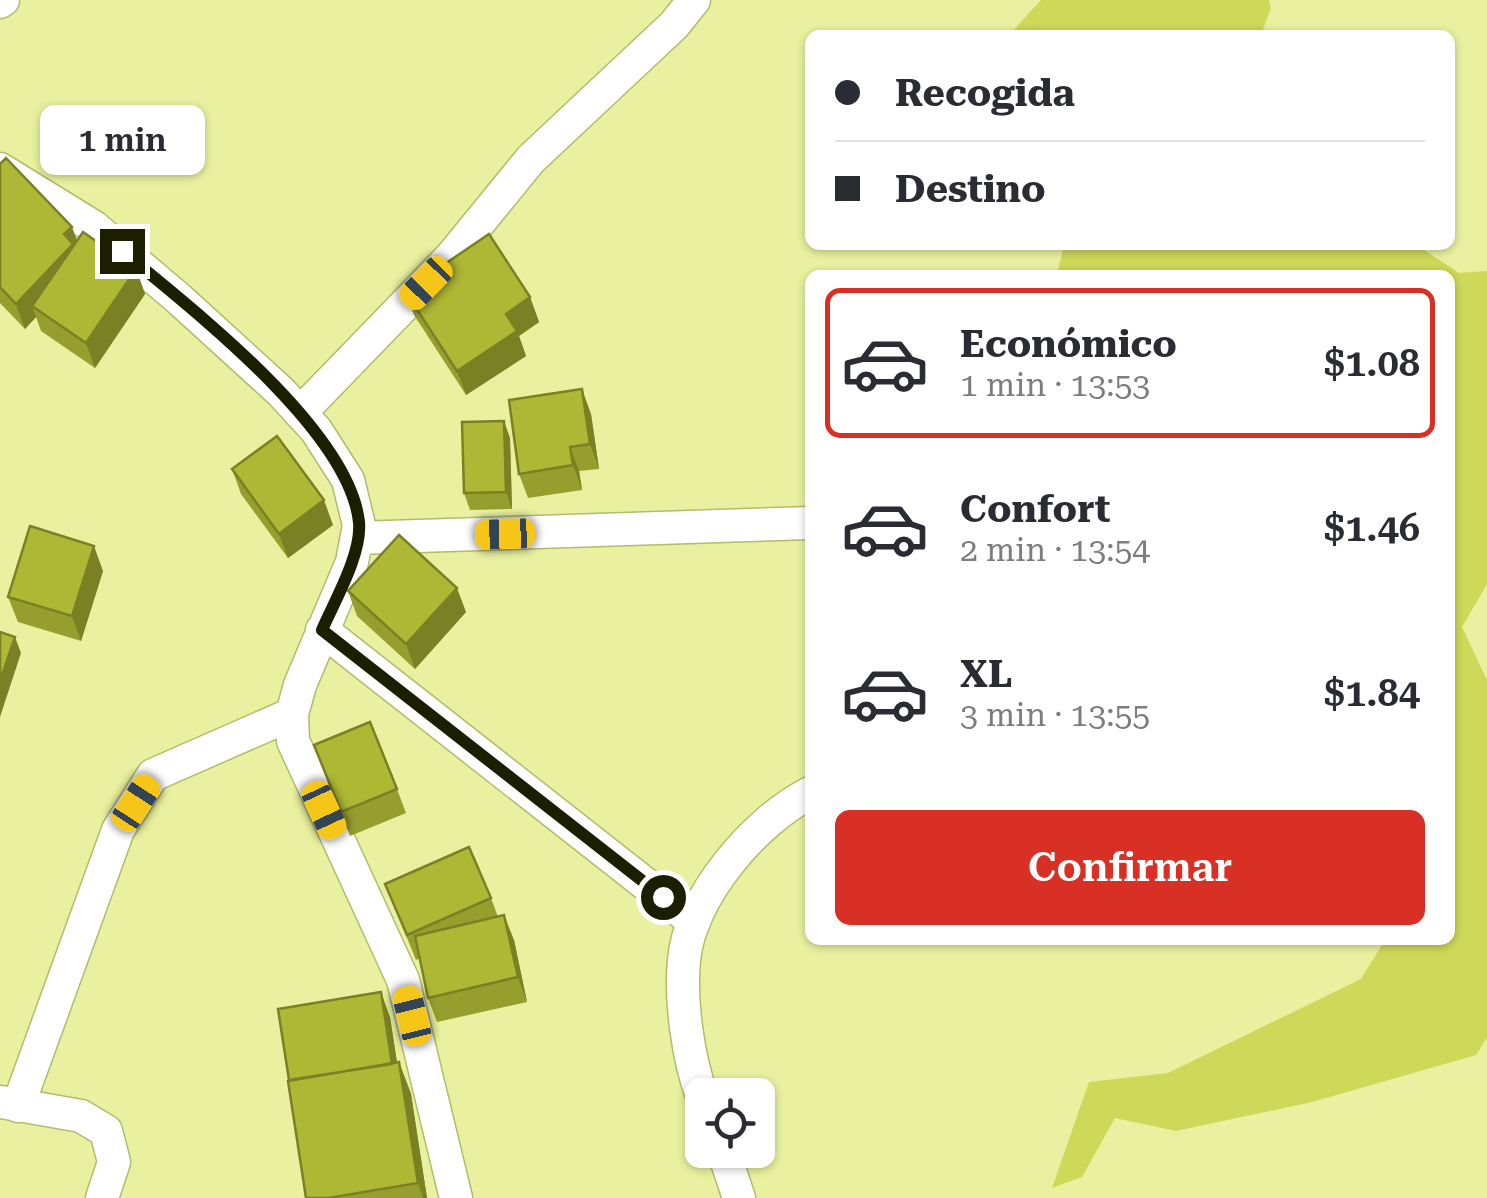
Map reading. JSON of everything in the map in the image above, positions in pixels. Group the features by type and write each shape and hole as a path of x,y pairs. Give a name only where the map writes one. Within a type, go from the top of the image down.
{"street":[{"path":"300,413 451,257 531,159 674,24 694,0"},
{"path":"0,170 94,227 194,312 316,430 348,480 360,525 352,562 300,685 292,714 293,741 404,980 456,1198"},
{"path":"356,538 805,523"},
{"path":"322,630 694,922"},
{"path":"102,1198 114,1162 106,1131 81,1116 9,1104 118,830 154,775 292,714"},
{"path":"695,1078 686,1026 684,959 694,922 750,837 786,806 805,796"},
{"path":"729,1168 739,1198"}],"shaded area":[{"path":"1041,0 1269,0 1271,8 1263,30 1014,30"},
{"path":"1063,250 1424,250 1454,270 1058,270"},
{"path":"1455,270 1487,271 1487,584 1462,627 1487,680 1487,1038 1476,1055 1312,1102 1176,1131 1115,1118 1082,1177 1052,1188 1089,1082 1168,1073 1361,979 1382,945 1455,945"}],"building":[{"path":"6,158 72,227 64,234 73,244 16,304 0,287 0,164"},
{"path":"83,232 136,269 86,343 32,306"},
{"path":"489,234 530,297 506,314 517,331 457,371 405,291"},
{"path":"582,389 590,444 570,447 573,465 519,474 509,400"},
{"path":"504,421 506,492 464,493 462,422"},
{"path":"277,436 324,500 279,534 232,469"},
{"path":"30,526 94,546 72,616 8,597"},
{"path":"399,535 457,588 406,644 348,591"},
{"path":"0,632 15,637 0,681"},
{"path":"370,722 397,789 341,812 314,745"},
{"path":"469,847 491,898 407,935 385,884"},
{"path":"504,915 518,977 428,998 415,936"},
{"path":"381,992 392,1064 289,1080 278,1009"},
{"path":"399,1062 418,1183 306,1198 288,1081"}],"route":[{"path":"122,251 281,392 316,430 348,480 360,525 352,562 322,630 663,897"}]}
